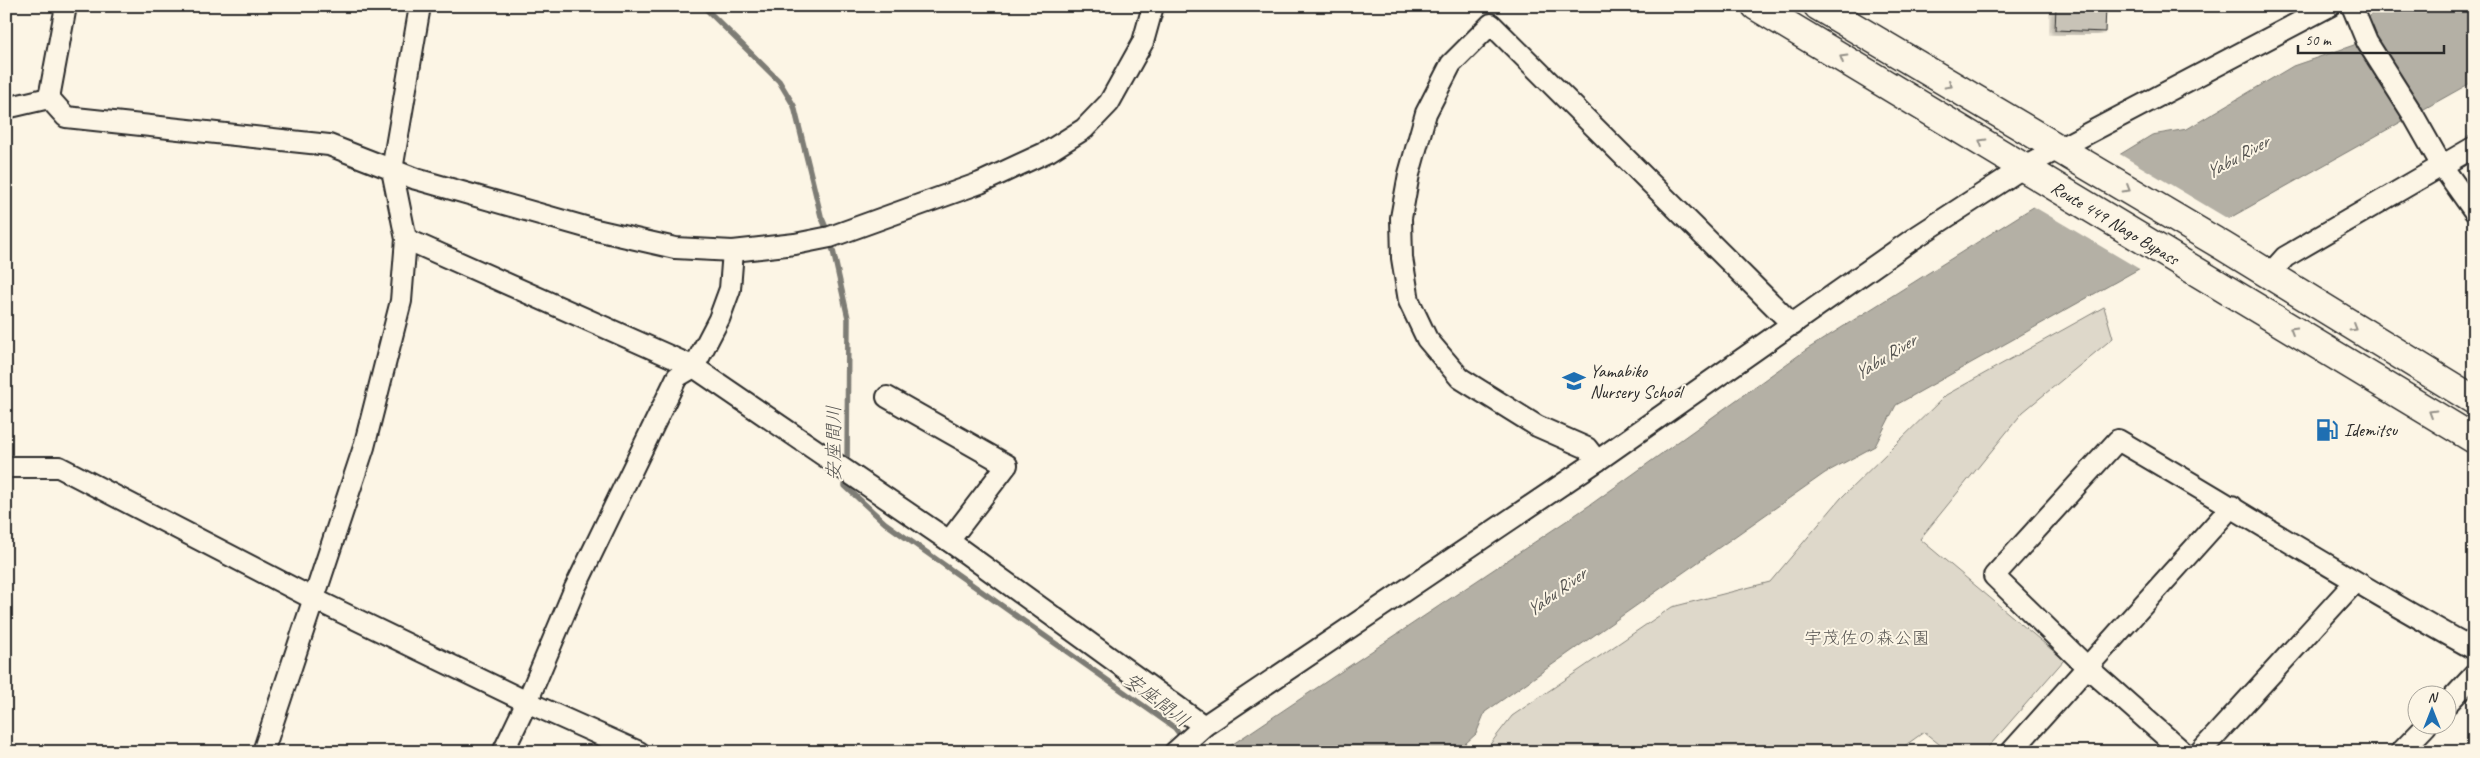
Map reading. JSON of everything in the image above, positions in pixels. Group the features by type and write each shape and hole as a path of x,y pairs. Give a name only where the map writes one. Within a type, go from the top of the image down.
{"highway":[{"name":"Route 449 Nago Bypass","path":"1756,6 2474,438"},
{"name":"Route 449 Nago Bypass","path":"1818,6 2223,246 2268,276 2474,400"}],"street":[{"path":"49,98 66,6"},
{"path":"263,752 312,598 364,448 401,301 406,239 392,170 420,6"},
{"path":"49,98 66,117 329,145 433,184 596,230 675,248 733,251 795,244 830,237 980,183 1049,151 1084,130 1110,103 1143,42 1153,6"},
{"path":"1175,752 1204,726 1597,461 1913,239 2024,167 2330,6"},
{"path":"2352,6 2367,42 2412,113 2442,166 2474,211"},
{"path":"1597,461 1587,448 1537,426 1460,378 1427,338 1409,301 1402,258 1401,218 1409,174 1426,113 1450,64 1491,24 1793,325"},
{"path":"6,108 49,98"},
{"path":"2268,276 2285,257 2474,148"},
{"path":"406,239 694,367 949,540 1204,726"},
{"path":"503,752 527,702 576,588 677,377 694,367 719,319 730,289 733,251"},
{"path":"887,397 1007,465 949,540"},
{"path":"2183,752 2087,667 1994,576 2118,440 2232,506 2354,583 2474,649"},
{"path":"6,467 60,467 312,598 527,702 639,752"},
{"path":"2011,752 2232,506"},
{"path":"2200,752 2354,583"},
{"path":"2458,692 2474,675"},
{"path":"2401,752 2416,736"}],"green space":[{"name":"宇茂佐の森公園","path":"2104,307 2113,338 2023,412 1920,539 2064,660 1984,752 1949,752 1924,732 1896,752 1484,752 1512,716 1672,607 1770,582 1841,498 1946,395"}],"water":[{"name":"Yabu River","path":"2378,6 2474,6 2474,81 1896,405 1875,446 1825,473 1485,712 1476,734 1456,752 1221,752 1590,505 1806,350 2152,135 2187,129 2293,66 2354,45 2374,9"}],"pier":[{"path":"2118,153 2230,220 2141,270 2031,205"}],"building":[{"path":"2056,6 2106,6 2105,32 2055,30"}],"waterway":[{"name":"安座間川","path":"703,6 779,81 794,106 821,216 830,237 848,318 847,466"},
{"name":"安座間川","path":"846,475 845,486 885,523 1175,728 1193,752"}],"place":[{"name":"Yamabiko Nursery School","path":"1574,381"},
{"name":"Idemitsu","path":"2327,430"}]}
